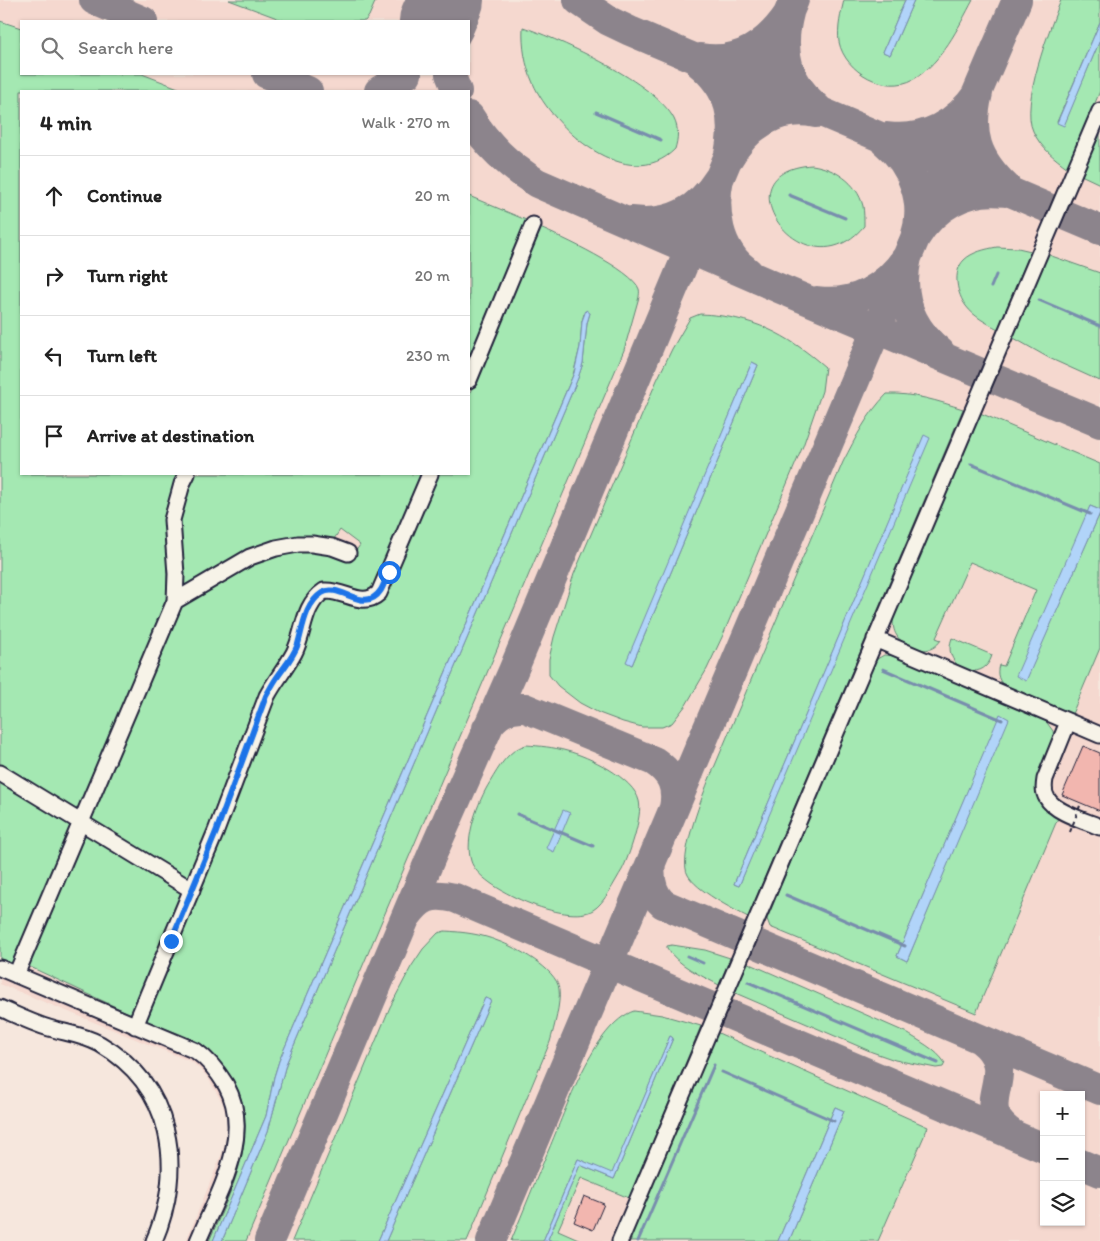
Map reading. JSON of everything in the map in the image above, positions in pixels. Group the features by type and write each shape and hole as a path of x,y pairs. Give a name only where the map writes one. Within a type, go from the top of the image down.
{"lane":[{"path":"620,1241 1100,111"},
{"path":"470,378 533,225"},
{"path":"16,975 175,601 176,574 172,520 182,484 186,475"},
{"path":"135,1026 192,890 266,696 295,652 310,606 324,591 336,591 365,600 379,593 430,475"},
{"path":"175,601 250,558 276,548 298,544 312,544 332,547 348,554"},
{"path":"875,639 1100,735"},
{"path":"1068,722 1045,779 1046,798 1059,809 1100,827"},
{"path":"0,773 192,890"},
{"path":"0,968 188,1047 204,1056 224,1081 234,1103 237,1125 233,1156 198,1241"},
{"path":"0,1008 34,1023 88,1038 101,1044 125,1063 145,1086 164,1124 171,1157 167,1199 154,1241"}],"path":[{"path":"1070,832 1081,803"}],"shaded area":[{"path":"0,0 1100,0 1100,1241 186,1241 223,1151 227,1136 227,1119 223,1104 207,1076 192,1062 0,984"}],"green space":[{"path":"229,0 376,0 366,20 282,20"},
{"path":"844,0 905,0 883,52 890,55 914,0 973,0 948,44 933,63 914,79 903,83 891,84 868,78 849,63 843,53 839,42 839,31"},
{"path":"1061,0 1100,0 1100,22 1057,122 1064,125 1100,40 1100,91 1068,168 1039,142 1033,131 1030,119 1033,85 1050,28"},
{"path":"0,21 20,28 20,75 145,75 183,90 20,90 20,475 180,475 167,543 167,597 79,815 0,767"},
{"path":"523,27 583,52 628,77 648,91 664,105 674,119 678,134 675,149 656,162 636,165 615,161 594,150 574,136 543,101 533,83 525,55"},
{"path":"1100,130 1100,184 1081,175"},
{"path":"812,165 828,169 844,178 860,197 864,226 841,244 817,247 796,239 780,224 770,206 771,187 784,172"},
{"path":"470,196 526,220 470,364"},
{"path":"540,228 610,263 634,281 639,289 639,297 624,350 246,1241 222,1241 268,1131 286,1064 578,378 583,363 587,323 590,313 584,314 582,321 580,347 573,375 279,1061 266,1116 213,1241 209,1241 235,1179 241,1157 245,1136 244,1114 239,1093 228,1072 206,1048 173,1031 142,1020 262,716 306,626 326,596 356,605 374,605 435,475 470,475 470,393"},
{"path":"997,247 1031,251 998,329 969,310 960,295 957,283 960,265 967,257 979,251"},
{"path":"1046,254 1100,273 1100,381 1049,358 1012,337"},
{"path":"700,314 719,315 752,323 768,329 797,345 825,367 822,391 803,446 707,669 686,705 672,723 662,727 642,727 599,713 580,703 558,686 549,675 549,659 574,574 657,380 690,318","holes":["752,362 758,365 632,665 627,662"]},
{"path":"887,394 916,396 963,409 748,917 706,893 692,881 686,867 688,843 708,782 843,462 862,426","holes":["924,436 739,886 734,884"]},
{"path":"980,413 1100,464 1100,510 1090,506 1026,680 1100,513 1100,648 1072,714 1006,688 999,678 999,665 1004,666 1036,590 970,562 936,638 941,640 938,644 927,650 919,649 901,641 894,629 893,617"},
{"path":"192,475 426,475 381,578 373,591 357,594 336,585 328,585 320,587 312,594 290,648 290,654 272,676 259,702 212,830 190,883 186,883 87,822 173,618 187,602 198,594 243,565 265,555 289,550 313,550 337,556 348,562 360,545 340,530 332,542 309,538 274,543 226,564 180,590 179,513"},
{"path":"952,638 992,655 988,664 980,670 973,671 960,667 951,655"},
{"path":"884,655 895,656 1045,720 1053,731 1054,737 1039,771 1036,792 1039,801 1046,810 1058,818 976,1013 770,927 767,919 872,666 877,659","holes":["1000,715 1008,719 907,961 897,956"]},
{"path":"526,745 562,750 598,763 620,776 629,784 639,801 637,826 625,864 605,898 593,910 581,914 565,913 526,902 490,883 478,872 471,861 469,842 473,820 485,790 509,755"},
{"path":"0,778 74,824 15,966 0,959"},
{"path":"83,831 186,891 135,1016 24,964"},
{"path":"445,931 485,937 514,948 534,960 551,974 557,981 559,989 558,1008 550,1042 467,1241 386,1241 491,1000 485,998 378,1241 292,1241 390,1007 411,967 423,949 438,933"},
{"path":"672,945 705,950 730,958 719,985 677,960 667,948 667,946"},
{"path":"746,962 905,1032 937,1054 945,1063 943,1067 936,1068 895,1060 872,1052 733,992"},
{"path":"634,1011 662,1015 701,1026 629,1198 581,1178 558,1230 583,1241 552,1241 548,1239 580,1165 614,1179 673,1038 670,1036 612,1174 578,1159 543,1241 511,1241 582,1071 606,1033 620,1019"},
{"path":"716,1032 928,1127 878,1241 789,1241 844,1111 835,1107 778,1241 628,1241"}],"water":[{"path":"905,0 914,0 890,55 883,52"},
{"path":"1100,22 1100,40 1064,126 1057,123"},
{"path":"586,310 590,313 587,323 583,363 578,378 286,1064 268,1131 222,1241 213,1241 266,1116 279,1061 574,373 580,347 582,321"},
{"path":"752,362 758,365 632,665 626,662"},
{"path":"924,435 930,438 739,886 734,884"},
{"path":"1090,506 1100,510 1100,513 1026,681 1016,676"},
{"path":"1000,714 1009,719 907,961 897,956"},
{"path":"563,810 570,813 554,852 546,848"},
{"path":"485,998 491,1000 386,1241 378,1241"},
{"path":"670,1036 673,1038 614,1179 580,1165 548,1239 552,1241 543,1241 578,1159 612,1173"},
{"path":"835,1107 844,1111 789,1241 778,1241"}],"building":[{"path":"1083,746 1100,753 1100,811 1062,795"},
{"path":"584,1196 604,1204 593,1230 574,1222"}],"waterway":[{"path":"596,112 661,140"},
{"path":"789,195 845,218"},
{"path":"991,287 996,275"},
{"path":"1039,300 1100,326"},
{"path":"971,464 1090,514"},
{"path":"883,669 1002,720"},
{"path":"517,814 593,846"},
{"path":"786,895 905,946"},
{"path":"687,956 703,963"},
{"path":"748,982 938,1063"},
{"path":"638,1241 714,1065"},
{"path":"722,1072 834,1121"}],"taxiway":[{"path":"94,0 141,20"},
{"path":"578,0 609,21 630,31 1100,230"},
{"path":"269,1241 434,850 513,671 794,0"},
{"path":"491,1241 1017,0"},
{"path":"444,20 445,2"},
{"path":"700,58 728,58 752,49 772,34 789,13 785,40 788,66 799,88 818,109"},
{"path":"699,63 718,83 729,106 732,131 728,159 744,137 764,121 788,112 816,113"},
{"path":"269,75 306,90"},
{"path":"381,90 405,75"},
{"path":"450,75 457,90"},
{"path":"887,137 914,137 939,128 960,114 978,93 974,121 977,145 988,167 1007,188"},
{"path":"470,117 499,154 537,183 781,289 1100,423"},
{"path":"885,142 903,162 915,186 919,211 915,238 932,217 953,201 978,193 991,191 1005,192"},
{"path":"631,221 659,221 682,214 702,199 719,178 716,204 720,230 730,253 748,272"},
{"path":"817,301 844,301 868,292 889,278 907,257 904,284 908,309 921,332 940,352"},
{"path":"487,728 503,712 525,708 654,761 665,770 672,781 675,793 674,808"},
{"path":"651,863 650,875 653,890 663,904 1100,1090"},
{"path":"406,917 416,905 427,898 433,896 455,898 1040,1146"},
{"path":"981,1040 993,1053 998,1065 994,1112 1000,1124 1014,1135"},
{"path":"1085,1166 1100,1172"}],"runway":[{"path":"437,20 446,0"}],"route":[{"path":"171,941 216,832 266,696 295,652 310,606 319,594 331,590 360,600 375,597 382,589 389,572"}]}
